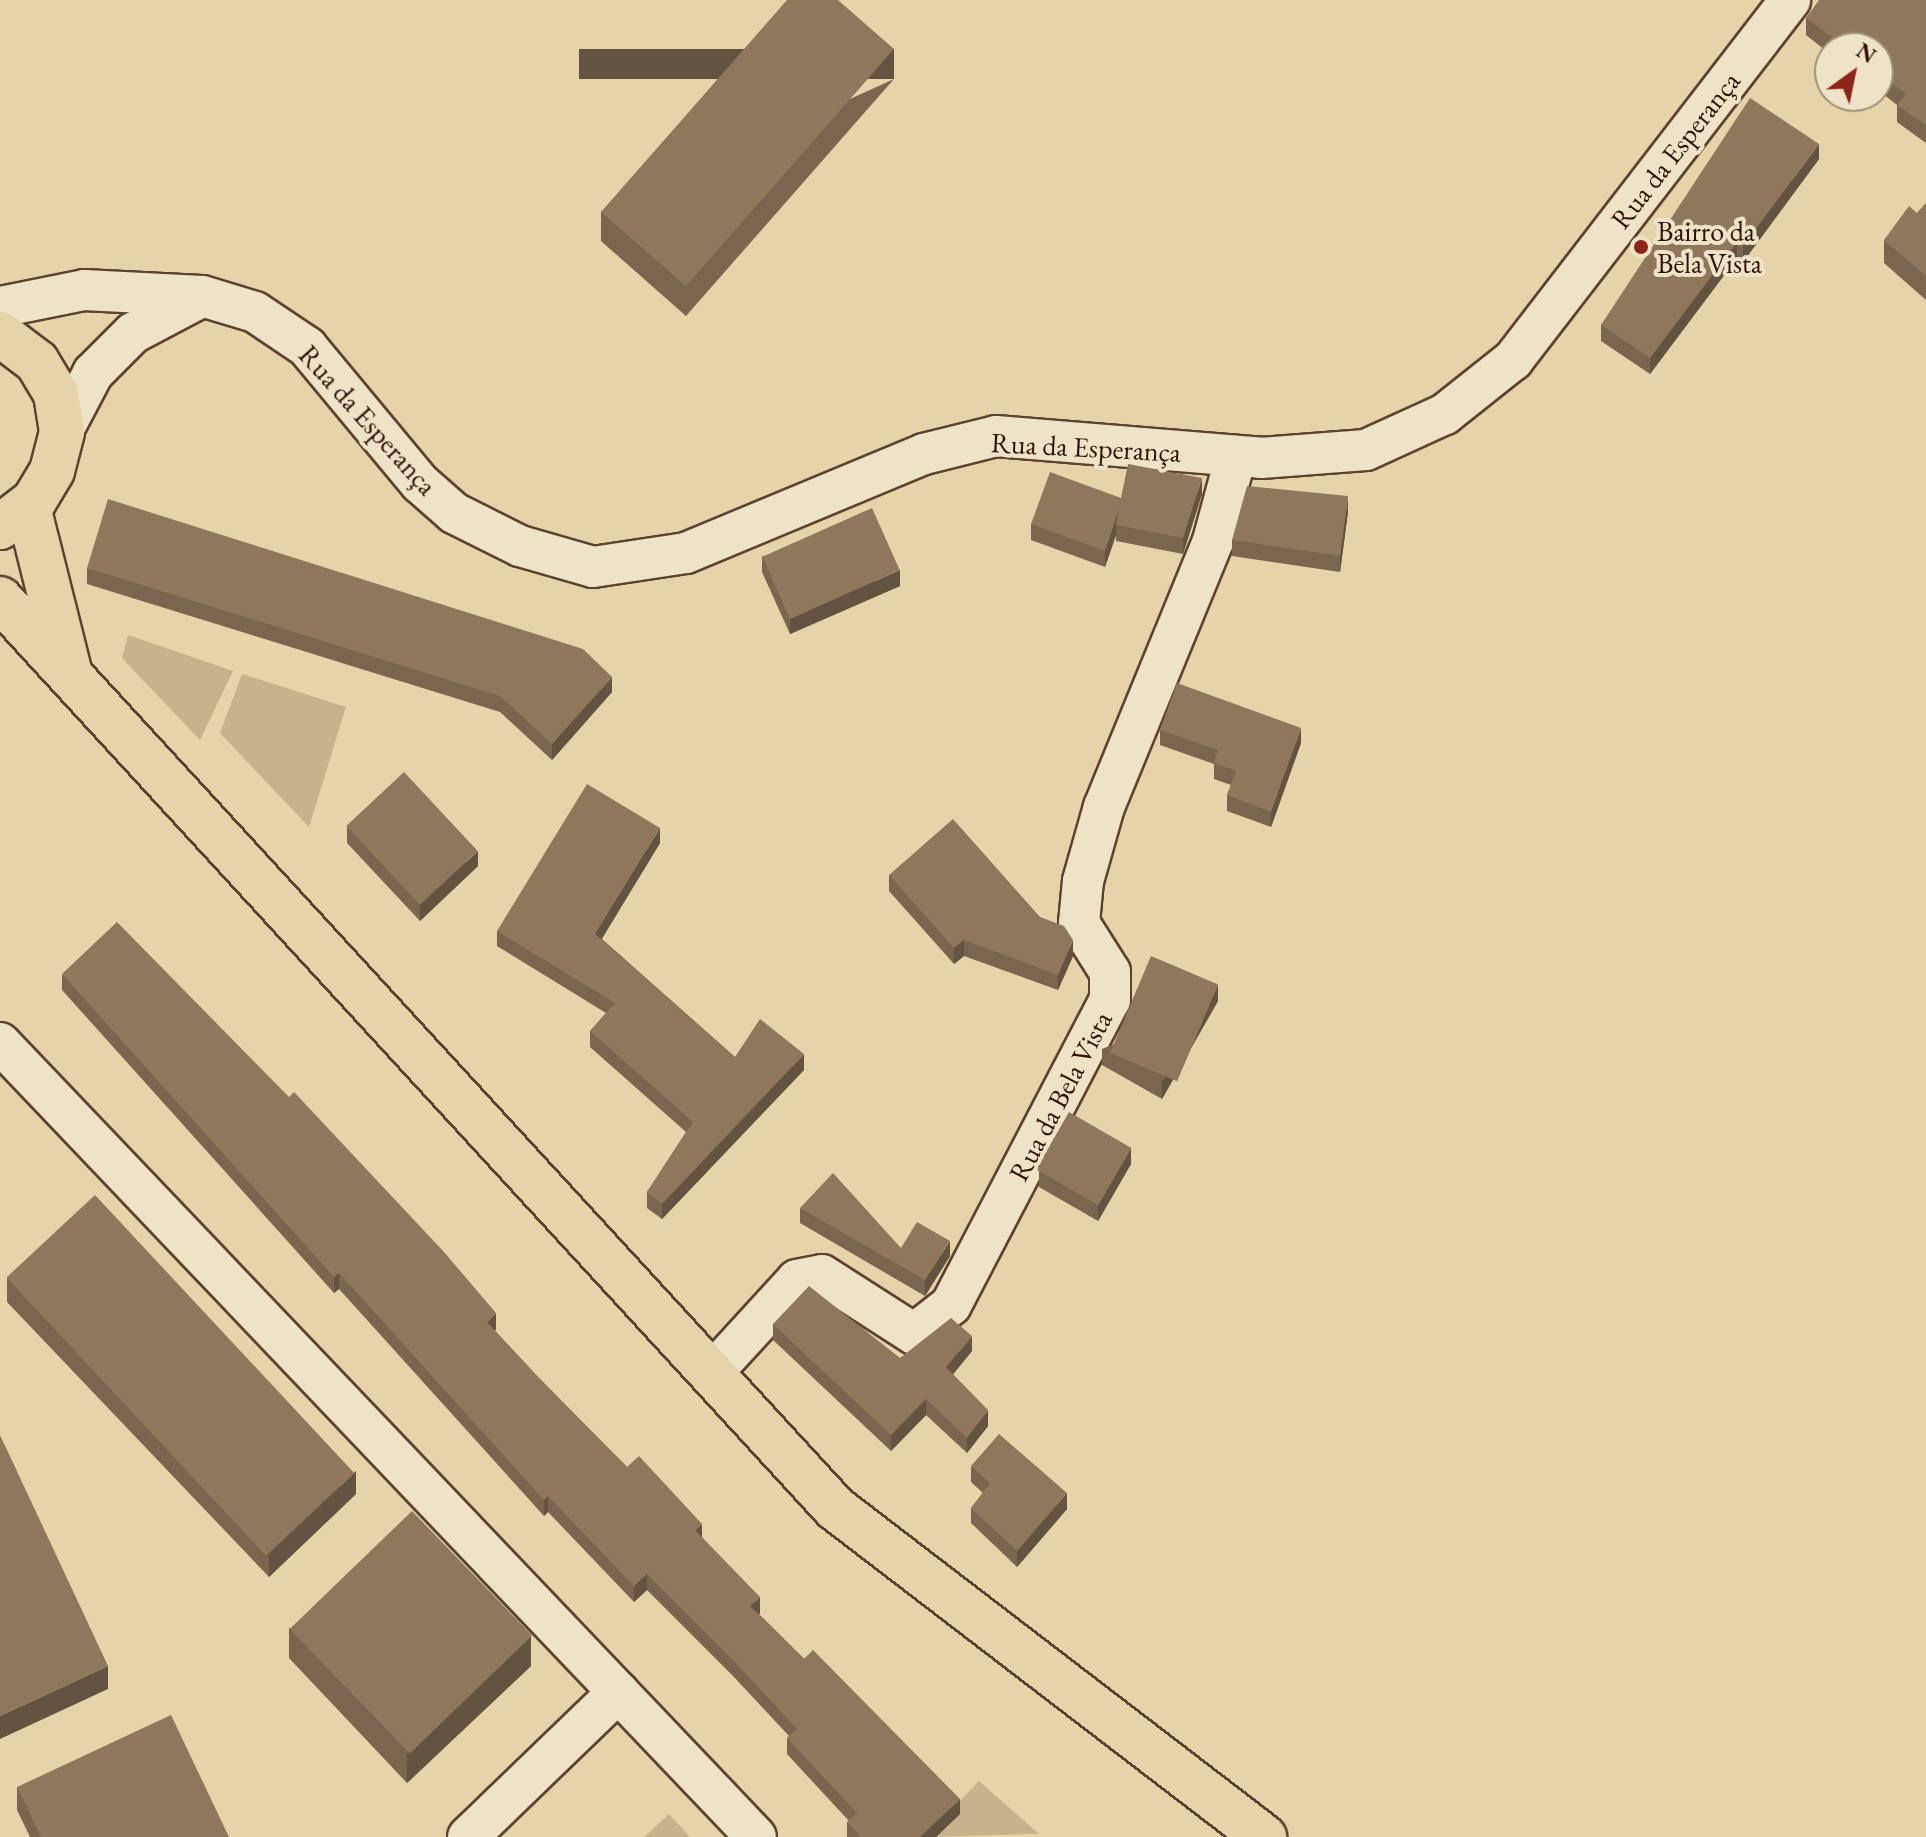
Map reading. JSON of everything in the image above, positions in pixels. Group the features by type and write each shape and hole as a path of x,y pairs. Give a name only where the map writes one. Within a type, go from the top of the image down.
{"main road":[{"path":"0,334 37,362 56,394 62,432 52,471 14,517 70,676"},
{"path":"0,599 835,1508 1264,1837"}],"street":[{"name":"Rua da Esperança","path":"0,307 84,290 202,296 255,312 307,347 420,483 454,513 520,546 593,567 686,553 924,454 996,436 1236,456 1366,450 1445,414 1513,360 1790,0"},
{"path":"62,432 93,373 133,333 202,296"},
{"name":"Rua da Bela Vista","path":"711,1374 797,1280 822,1275 914,1334 951,1305 1110,1000 1110,972 1079,923 1083,881 1104,807 1213,541 1236,456"},
{"path":"0,1043 756,1837"},
{"path":"468,1837 618,1692"}],"shaded area":[{"path":"128,635 233,671 200,740 122,658"},
{"path":"242,674 346,707 309,827 220,733"},
{"path":"979,1781 1039,1834 925,1837"},
{"path":"669,1814 690,1837 644,1837"}],"building":[{"path":"787,0 838,0 894,49 686,286 601,212"},
{"path":"1819,0 1926,0 1926,125 1897,105 1906,94 1894,85 1894,32 1825,32 1806,18"},
{"path":"1750,98 1819,144 1743,246 1737,242 1650,358 1601,325"},
{"path":"1926,203 1926,276 1884,240 1909,206 1917,213"},
{"path":"1128,464 1202,478 1183,538 1116,525 1119,509 1105,551 1031,524 1050,472 1121,498"},
{"path":"1247,486 1348,496 1340,556 1232,540"},
{"path":"108,499 583,649 612,677 552,744 500,696 87,568"},
{"path":"872,508 900,570 790,619 762,557"},
{"path":"1177,683 1301,728 1271,812 1227,795 1236,771 1214,763 1218,750 1160,730"},
{"path":"404,772 478,851 420,905 346,826"},
{"path":"587,784 660,828 595,934 735,1057 760,1019 804,1054 662,1204 647,1192 693,1122 590,1031 615,1003 497,931"},
{"path":"953,819 1040,917 1064,926 1073,940 1058,975 964,940 954,948 889,875"},
{"path":"117,922 289,1097 294,1092 444,1252 496,1313 487,1322 539,1378 627,1467 639,1456 702,1524 695,1530 760,1597 750,1606 804,1659 813,1650 960,1799 920,1837 861,1837 847,1822 857,1813 787,1738 797,1729 647,1574 634,1586 548,1496 544,1500 339,1273 334,1277 62,974"},
{"path":"1151,956 1218,985 1177,1081 1110,1053"},
{"path":"1069,1112 1131,1148 1098,1205 1036,1169"},
{"path":"833,1173 901,1248 917,1222 950,1241 925,1280 800,1208"},
{"path":"95,1195 354,1473 266,1555 7,1278"},
{"path":"809,1286 900,1358 951,1318 972,1336 946,1367 988,1410 967,1438 926,1399 891,1435 773,1324"},
{"path":"999,1434 1067,1493 1017,1551 971,1508 990,1483 971,1466"},
{"path":"0,1435 108,1666 0,1716"},
{"path":"412,1511 532,1635 410,1754 290,1629"},
{"path":"171,1715 229,1837 41,1837 17,1787"}],"place":[{"name":"Bairro da Bela Vista","path":"1641,247"}]}
